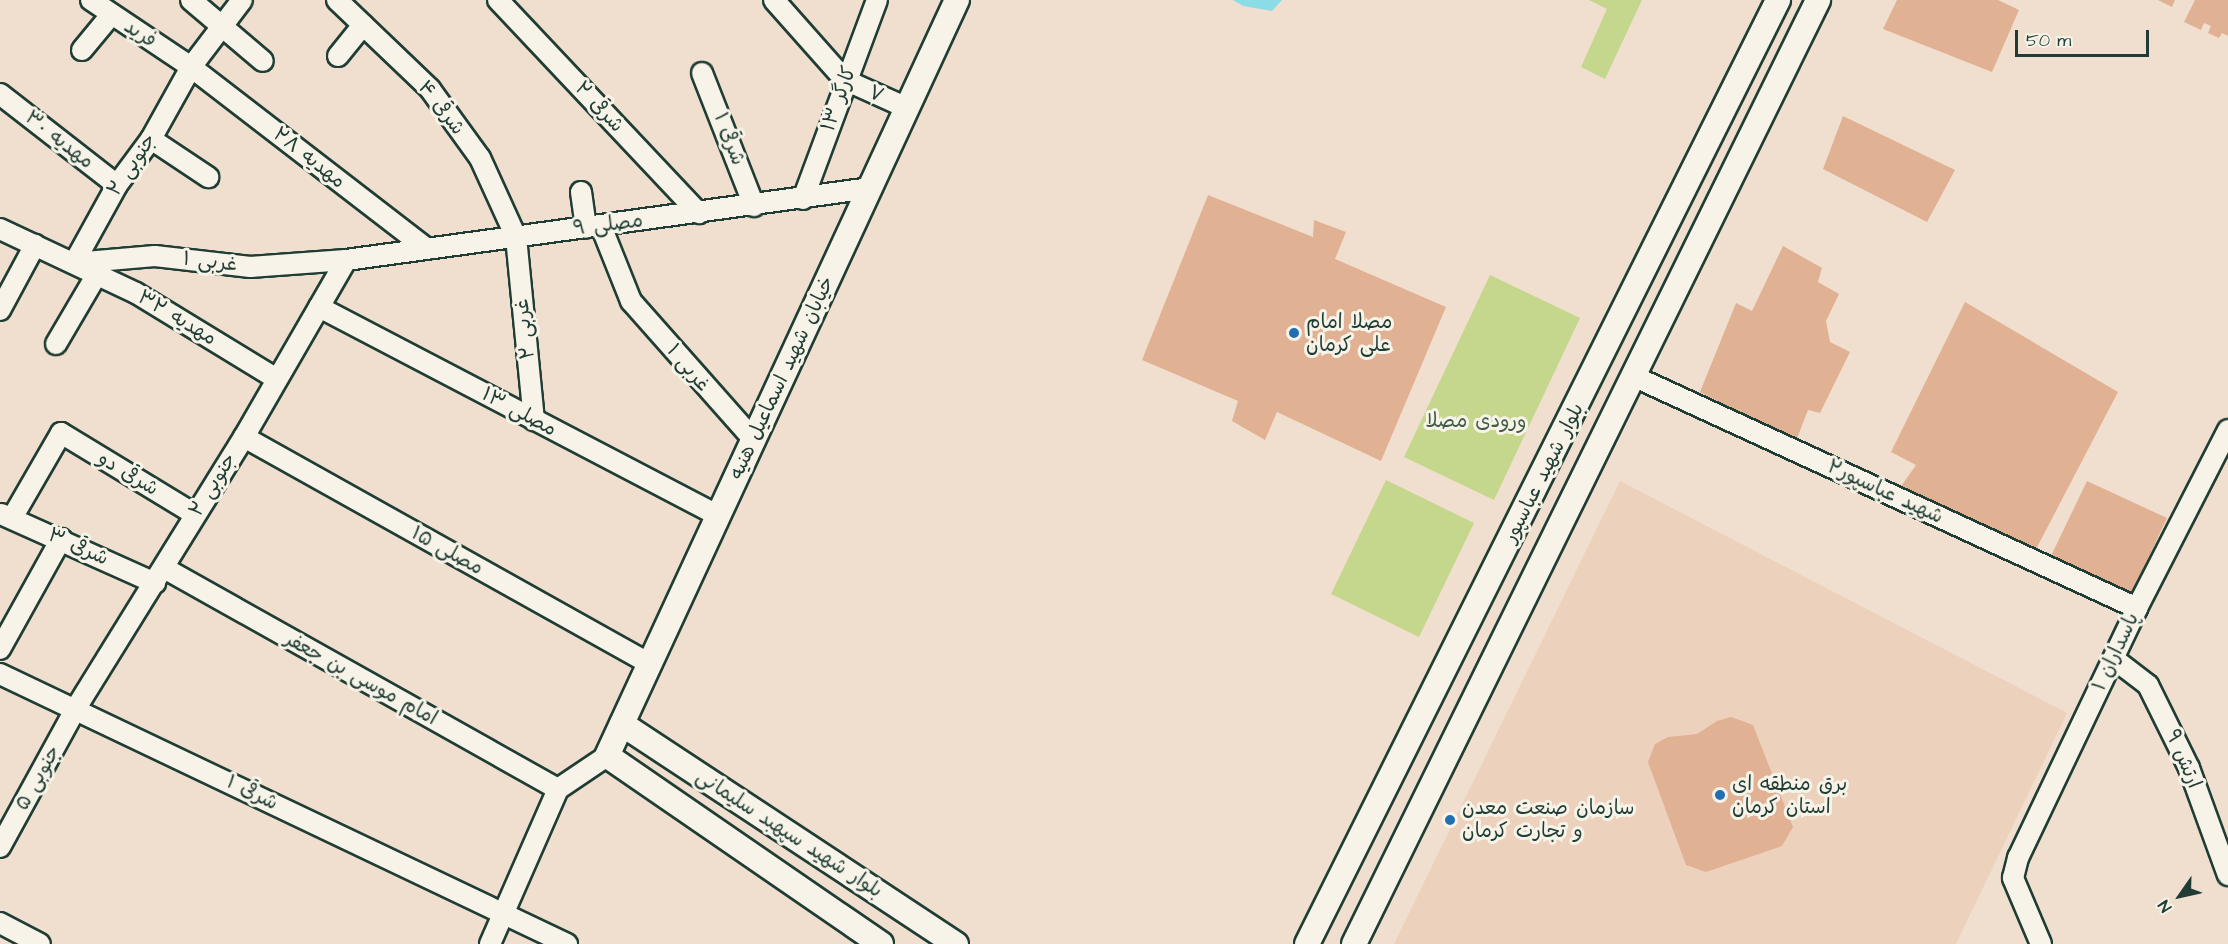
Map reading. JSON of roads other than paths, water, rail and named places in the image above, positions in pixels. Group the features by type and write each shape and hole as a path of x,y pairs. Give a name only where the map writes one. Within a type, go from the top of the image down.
{"main road":[{"name":"خیابان شهید اسماعیل هنیه","path":"607,756 957,0"},
{"name":"بلوار شهید عباسپور","path":"1307,944 1643,277 1778,0"},
{"name":"بلوار شهید عباسپور","path":"1354,944 1818,0"},
{"path":"1643,277 1674,293"},
{"name":"بلوار شهید سپهبد سلیمانی","path":"622,724 956,944"},
{"name":"بلوار شهید سپهبد سلیمانی","path":"607,756 881,944"}],"street":[{"name":"فرید","path":"91,0 191,67"},
{"path":"190,0 263,61"},
{"name":"۲ جنوبی","path":"74,263 117,185 151,139 191,67 242,0"},
{"name":"۴ شرقی","path":"337,0 430,89 480,158 516,237"},
{"path":"774,0 844,80"},
{"name":"کارگر ۱۳","path":"803,199 844,80 877,0"},
{"name":"۲ شرقی","path":"511,5 699,213"},
{"path":"82,50 111,15"},
{"path":"338,56 363,25"},
{"name":"مهدیه ۲۸","path":"191,67 427,249"},
{"name":"۱ شرقی","path":"702,73 754,206"},
{"name":"۷","path":"844,80 907,108"},
{"name":"مهدیه ۳۰","path":"0,94 117,185"},
{"path":"151,139 208,177"},
{"name":"مصلی ۹","path":"346,260 754,206 870,188"},
{"name":"۱ غربی","path":"581,192 594,227 631,301 753,440"},
{"name":"مهدیه ۳۲","path":"0,229 136,293 277,379"},
{"name":"۲ غربی","path":"516,237 534,420"},
{"path":"0,310 34,245"},
{"name":"۱ غربی","path":"74,263 155,256 250,267 346,260"},
{"name":"جنوبی ۲","path":"76,708 194,514 244,437 346,260"},
{"path":"56,344 97,274"},
{"name":"مصلی ۱۳","path":"319,307 718,516"},
{"name":"شهید عباسپور۲","path":"1633,376 2137,608"},
{"name":"شرقی دو","path":"6,516 61,433 194,514"},
{"name":"مصلی ۱۵","path":"244,437 650,664"},
{"name":"پاسداران ۱","path":"2041,944 2013,878 2018,858 2137,608 2225,443"},
{"name":"شرقی ۳","path":"6,516 159,575"},
{"path":"0,649 61,539"},
{"name":"امام موسی بن جعفر","path":"159,575 558,789"},
{"name":"ارتش ۹","path":"2114,659 2139,676 2153,694 2189,768 2228,876"},
{"name":"شرقی ۱","path":"0,674 76,708 502,913"},
{"name":"۵ جنوبی","path":"0,847 76,708"},
{"path":"490,944 558,789 607,756"},
{"path":"502,913 567,944"},
{"path":"0,923 40,944"}],"water":[{"path":"1233,0 1282,0 1272,11 1243,6"}],"place":[{"name":"مصلا امام علی کرمان","path":"1294,333"},
{"name":"برق منطقه ای استان کرمان","path":"1720,795"},
{"name":"سازمان صنعت معدن و تجارت کرمان","path":"1450,820"}],"park label":[{"name":"ورودی مصلا","path":"1476,421"}]}
